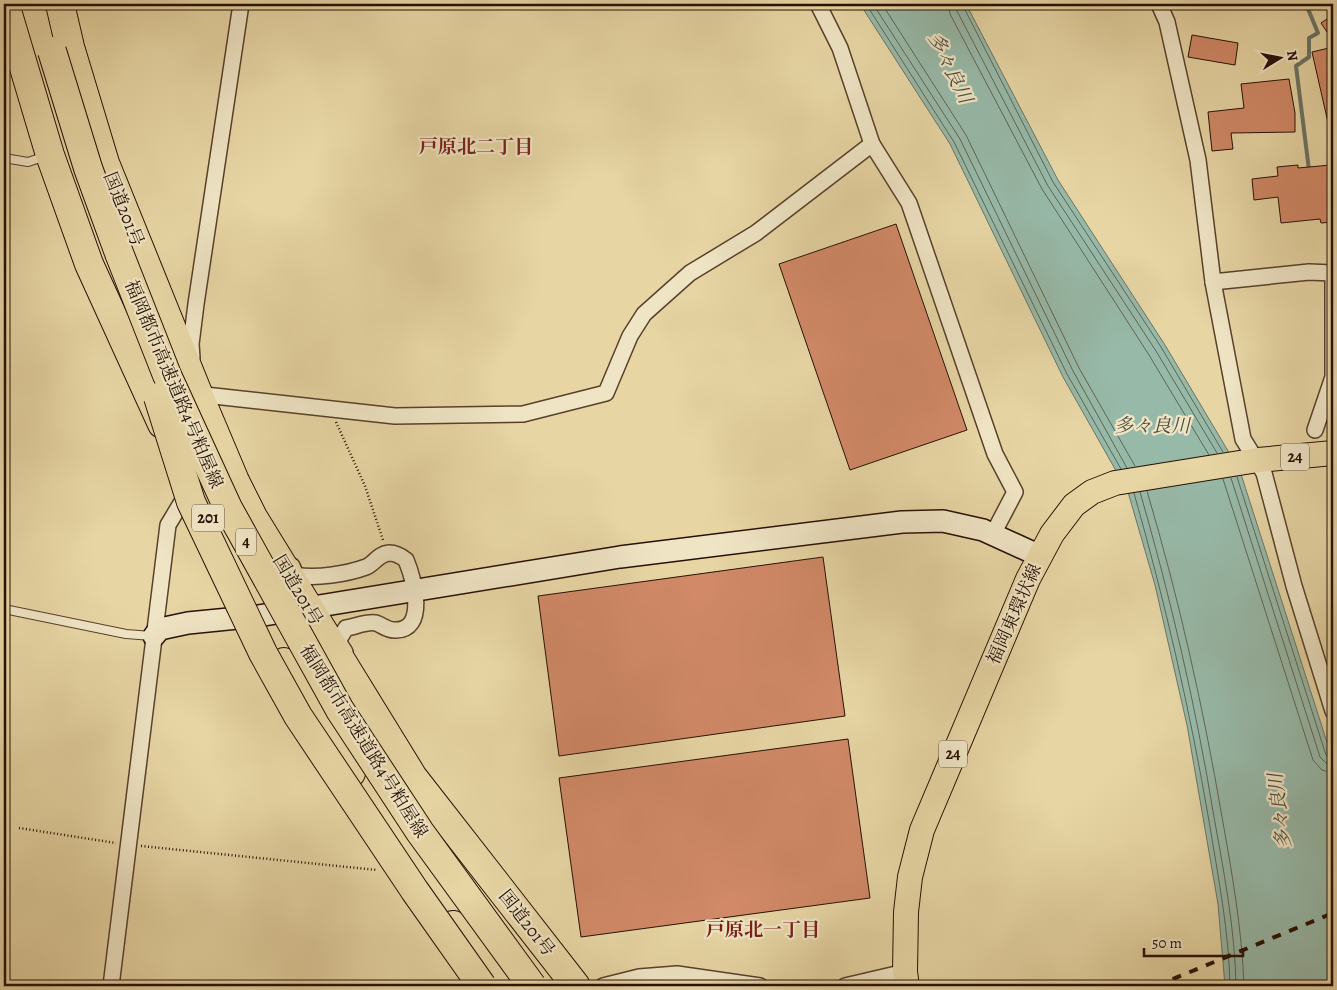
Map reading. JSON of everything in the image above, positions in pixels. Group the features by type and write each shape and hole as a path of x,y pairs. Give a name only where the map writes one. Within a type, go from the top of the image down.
{"highway":[{"name":"国道201号","path":"5,4 50,155 89,264 212,487 253,516 413,777 576,986"},
{"path":"24,4 37,57 73,174 104,264 158,398 206,502 251,589 308,690 388,815 454,910 511,986"},
{"name":"福岡都市高速道路4号粕屋線","path":"41,4 52,51 88,168 167,375 228,508 340,710 420,832 532,986"},
{"name":"国道201号","path":"60,4 70,47 105,163 212,487 258,616 298,688 432,898 502,986"},
{"path":"158,398 191,502 263,653 298,716 415,891 482,986"},
{"path":"203,454 209,453 286,591 407,783 550,986"}],"main road":[{"name":"福岡東環状線","path":"906,979 910,877 922,830 1028,579 1052,534 1074,505 1092,492 1115,483 1252,461 1331,456"}],"street":[{"path":"241,4 190,344 193,363 205,394 296,575 311,578 367,566 376,558 387,553 398,554 406,560 416,612 413,623 404,629 392,630 375,622 346,628 338,641 426,788 588,986"},
{"path":"818,4 840,48 872,144 909,203 995,454 1015,492 993,534"},
{"path":"1159,4 1167,22 1198,160 1213,282 1243,439 1252,461 1264,473 1294,586 1333,711"},
{"path":"205,394 395,416 523,414 606,393 630,336 644,314 690,272 756,233 872,144"},
{"path":"1213,282 1309,272 1333,273 1333,377 1315,430"},
{"path":"111,986 168,525 212,487"},
{"path":"154,636 160,629 168,626 258,616 620,557 902,522 943,522 993,534 1040,556"},
{"path":"603,986 639,977 677,974 760,986"},
{"path":"844,986 906,979"}],"lane":[{"path":"4,158 28,162 50,155"},
{"path":"4,609 126,634 154,636"}],"path":[{"path":"330,408 365,486 387,553"},
{"path":"19,828 128,845 381,870"}],"water":[{"name":"多々良川","path":"860,4 966,4 1058,180 1165,345 1240,471 1333,761 1333,986 1225,986 1218,904 1187,725 1155,585 1128,492 1063,377 950,144"}],"building":[{"path":"1333,15 1333,41 1321,23"},
{"path":"1192,35 1238,43 1235,65 1188,57"},
{"path":"1333,47 1333,126 1329,127 1312,52"},
{"path":"1289,79 1295,113 1295,132 1231,133 1233,149 1212,151 1208,112 1244,108 1241,84"},
{"path":"1298,165 1298,168 1331,165 1333,222 1321,223 1320,219 1281,223 1278,197 1254,200 1252,179 1278,176 1277,167"},
{"path":"896,224 967,430 850,470 779,264"},
{"path":"823,557 845,716 559,756 538,596"},
{"path":"848,739 870,898 581,937 559,778"}],"waterway":[{"path":"1306,4 1318,33 1309,38 1309,57 1296,66 1309,170"}],"railway":[{"path":"1156,986 1333,913"}],"district":[{"name":"戸原北二丁目","path":"476,147"},
{"name":"戸原北一丁目","path":"763,930"}]}
